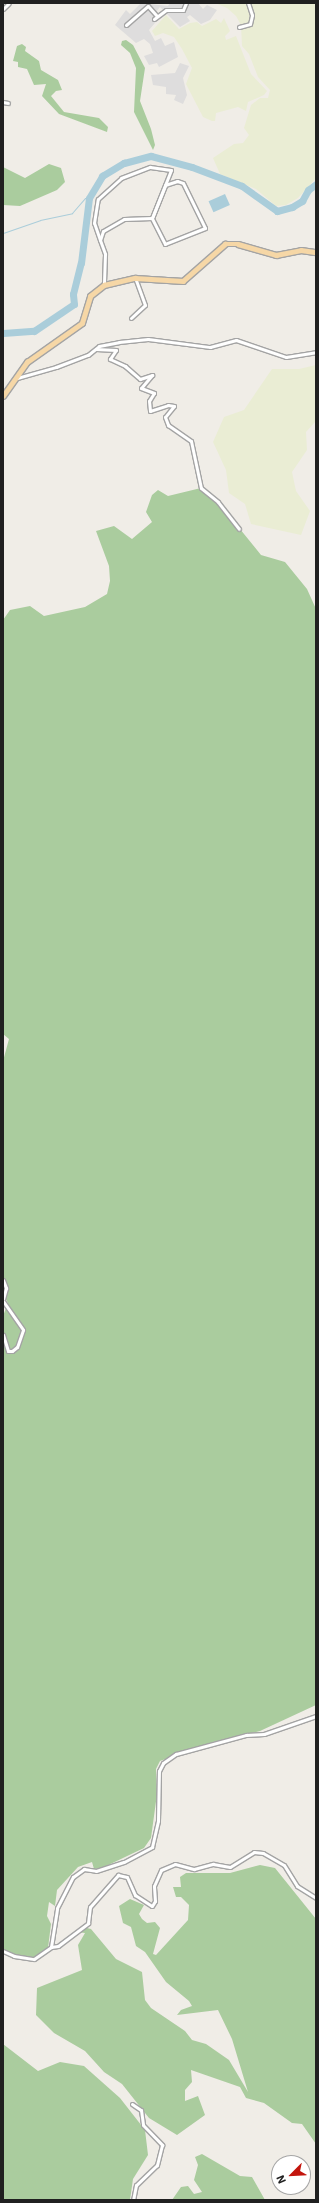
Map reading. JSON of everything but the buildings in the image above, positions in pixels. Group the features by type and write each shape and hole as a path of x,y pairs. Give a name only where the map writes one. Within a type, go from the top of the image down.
{"main road":[{"path":"3,396 27,362 82,323 90,296 104,285 135,278 182,281 226,244 238,244 276,255 301,250 316,252"}],"street":[{"path":"3,9 9,3"},
{"path":"154,19 166,10 183,10 186,3"},
{"path":"239,27 250,24 248,3"},
{"path":"126,25 148,6 157,16"},
{"path":"3,102 8,103"},
{"path":"104,285 104,254 94,222 98,199 121,178 150,167 171,170 152,218 165,244 205,228 183,183 177,181 165,185 152,218"},
{"path":"100,240 103,231 124,219 152,218"},
{"path":"131,318 144,305 135,278"},
{"path":"17,378 56,367 107,343 148,339 210,347 236,340 286,357 316,352"},
{"path":"96,349 116,350 110,359 125,366 140,379 152,375 141,388 154,393 149,401 150,411 168,405 174,406 165,417 168,425 191,441 201,488 218,502 239,529"},
{"path":"3,1280 6,1288 3,1300 23,1330 17,1347 12,1351 8,1351 3,1335"},
{"path":"51,1947 57,1908 73,1877 84,1869 96,1871 124,1862 152,1847 158,1821 159,1771 163,1763 176,1754 246,1735 264,1734 316,1716"},
{"path":"3,1951 18,1957 34,1959 51,1947 58,1946 88,1923 90,1907 118,1875 127,1877 135,1895 152,1906 159,1873 170,1864 179,1863 194,1869 213,1864 230,1867 254,1852 263,1853 284,1865 297,1886 316,1898"},
{"path":"132,2104 141,2110 144,2125 162,2145 157,2165 136,2185 133,2200"}],"shaded area":[{"path":"141,3 168,6 170,3 198,3 203,9 207,5 217,10 210,20 201,24 190,15 187,17 190,21 180,27 160,7 156,12 160,17 149,30 155,41 161,38 165,46 174,42 178,57 159,67 157,63 149,65 144,56 153,53 150,44 144,39 136,43 115,25 126,10 130,14"},
{"path":"180,63 189,66 183,78 187,95 183,104 174,100 176,95 166,94 166,87 153,85 151,75 175,73"}],"green space":[{"path":"215,3 316,3 316,178 298,198 286,205 276,206 256,189 220,174 213,158 234,144 243,143 249,135 244,128 251,105 260,98 268,98 270,90 258,77 249,54 242,46 241,25 236,16 227,8"},
{"path":"166,15 179,29 190,23 197,22 202,26 216,19 221,23 224,18 230,31 225,36 226,40 236,36 251,74 267,91 264,95 248,102 246,111 238,107 216,113 215,121 203,117 186,84 192,68 182,49 174,37 163,33 155,36 152,31"},
{"path":"126,40 133,45 145,68 140,101 151,129 155,145 153,150 134,112 136,68 130,53 121,45 122,41"},
{"path":"22,44 26,47 25,51 39,61 41,70 58,80 62,90 56,91 51,96 64,112 99,118 108,127 107,132 59,114 42,96 46,84 34,85 27,69 18,67 18,62 13,61 17,46"},
{"path":"49,164 61,168 65,182 57,190 20,206 3,205 3,167 25,178"},
{"path":"316,365 316,421 306,432 307,450 292,472 296,491 310,511 301,535 251,524 245,504 229,493 226,470 213,442 224,417 244,410 272,369 299,369"},
{"path":"201,488 218,502 261,555 285,562 307,589 316,609 316,1705 260,1731 213,1742 160,1761 156,1769 157,1794 151,1838 144,1848 102,1868 94,1869 92,1862 78,1867 57,1890 55,1906 49,1902 47,1916 51,1924 48,1948 32,1959 21,1958 3,1949 3,1316 8,1303 3,1294 3,1061 9,1039 3,1034 3,620 10,610 30,606 44,616 85,607 107,594 110,581 109,566 96,531 114,526 132,539 152,522 146,512 152,495 158,490 168,496"},
{"path":"260,1865 275,1868 316,1919 316,2144 302,2124 292,2123 264,2103 246,2098 240,2087 191,2070 192,2082 185,2090 185,2101 198,2096 205,2115 177,2135 149,2118 122,2084 104,2072 85,2051 54,2033 36,2015 37,1988 82,1970 78,1945 85,1933 77,1932 83,1927 91,1929 116,1959 142,1972 145,2000 151,2008 185,2031 192,2040 206,2044 229,2060 248,2092 232,2039 218,2010 177,2015 181,2010 192,2006 189,2001 166,1982 145,1952 136,1946 131,1927 123,1923 119,1906 130,1899 144,1905 139,1914 142,1919 147,1923 155,1922 160,1928 153,1954 156,1955 188,1920 189,1905 181,1897 176,1897 173,1887 181,1887 180,1877 186,1873 230,1873"},
{"path":"3,2044 38,2071 60,2062 84,2066 120,2098 145,2130 148,2155 133,2179 130,2200 3,2200"},
{"path":"202,2154 240,2176 252,2177 265,2200 172,2200 181,2187 188,2186 194,2194 202,2192 194,2180 198,2165 195,2157"}],"water":[{"path":"225,194 230,205 213,212 209,201"}],"waterway":[{"path":"3,333 34,331 74,304 73,294 81,263 89,198 102,176 124,163 151,156 192,167 242,186 277,211 292,207 302,201 308,190 316,184"},
{"path":"3,233 40,220 72,213 85,198 89,198"}]}
